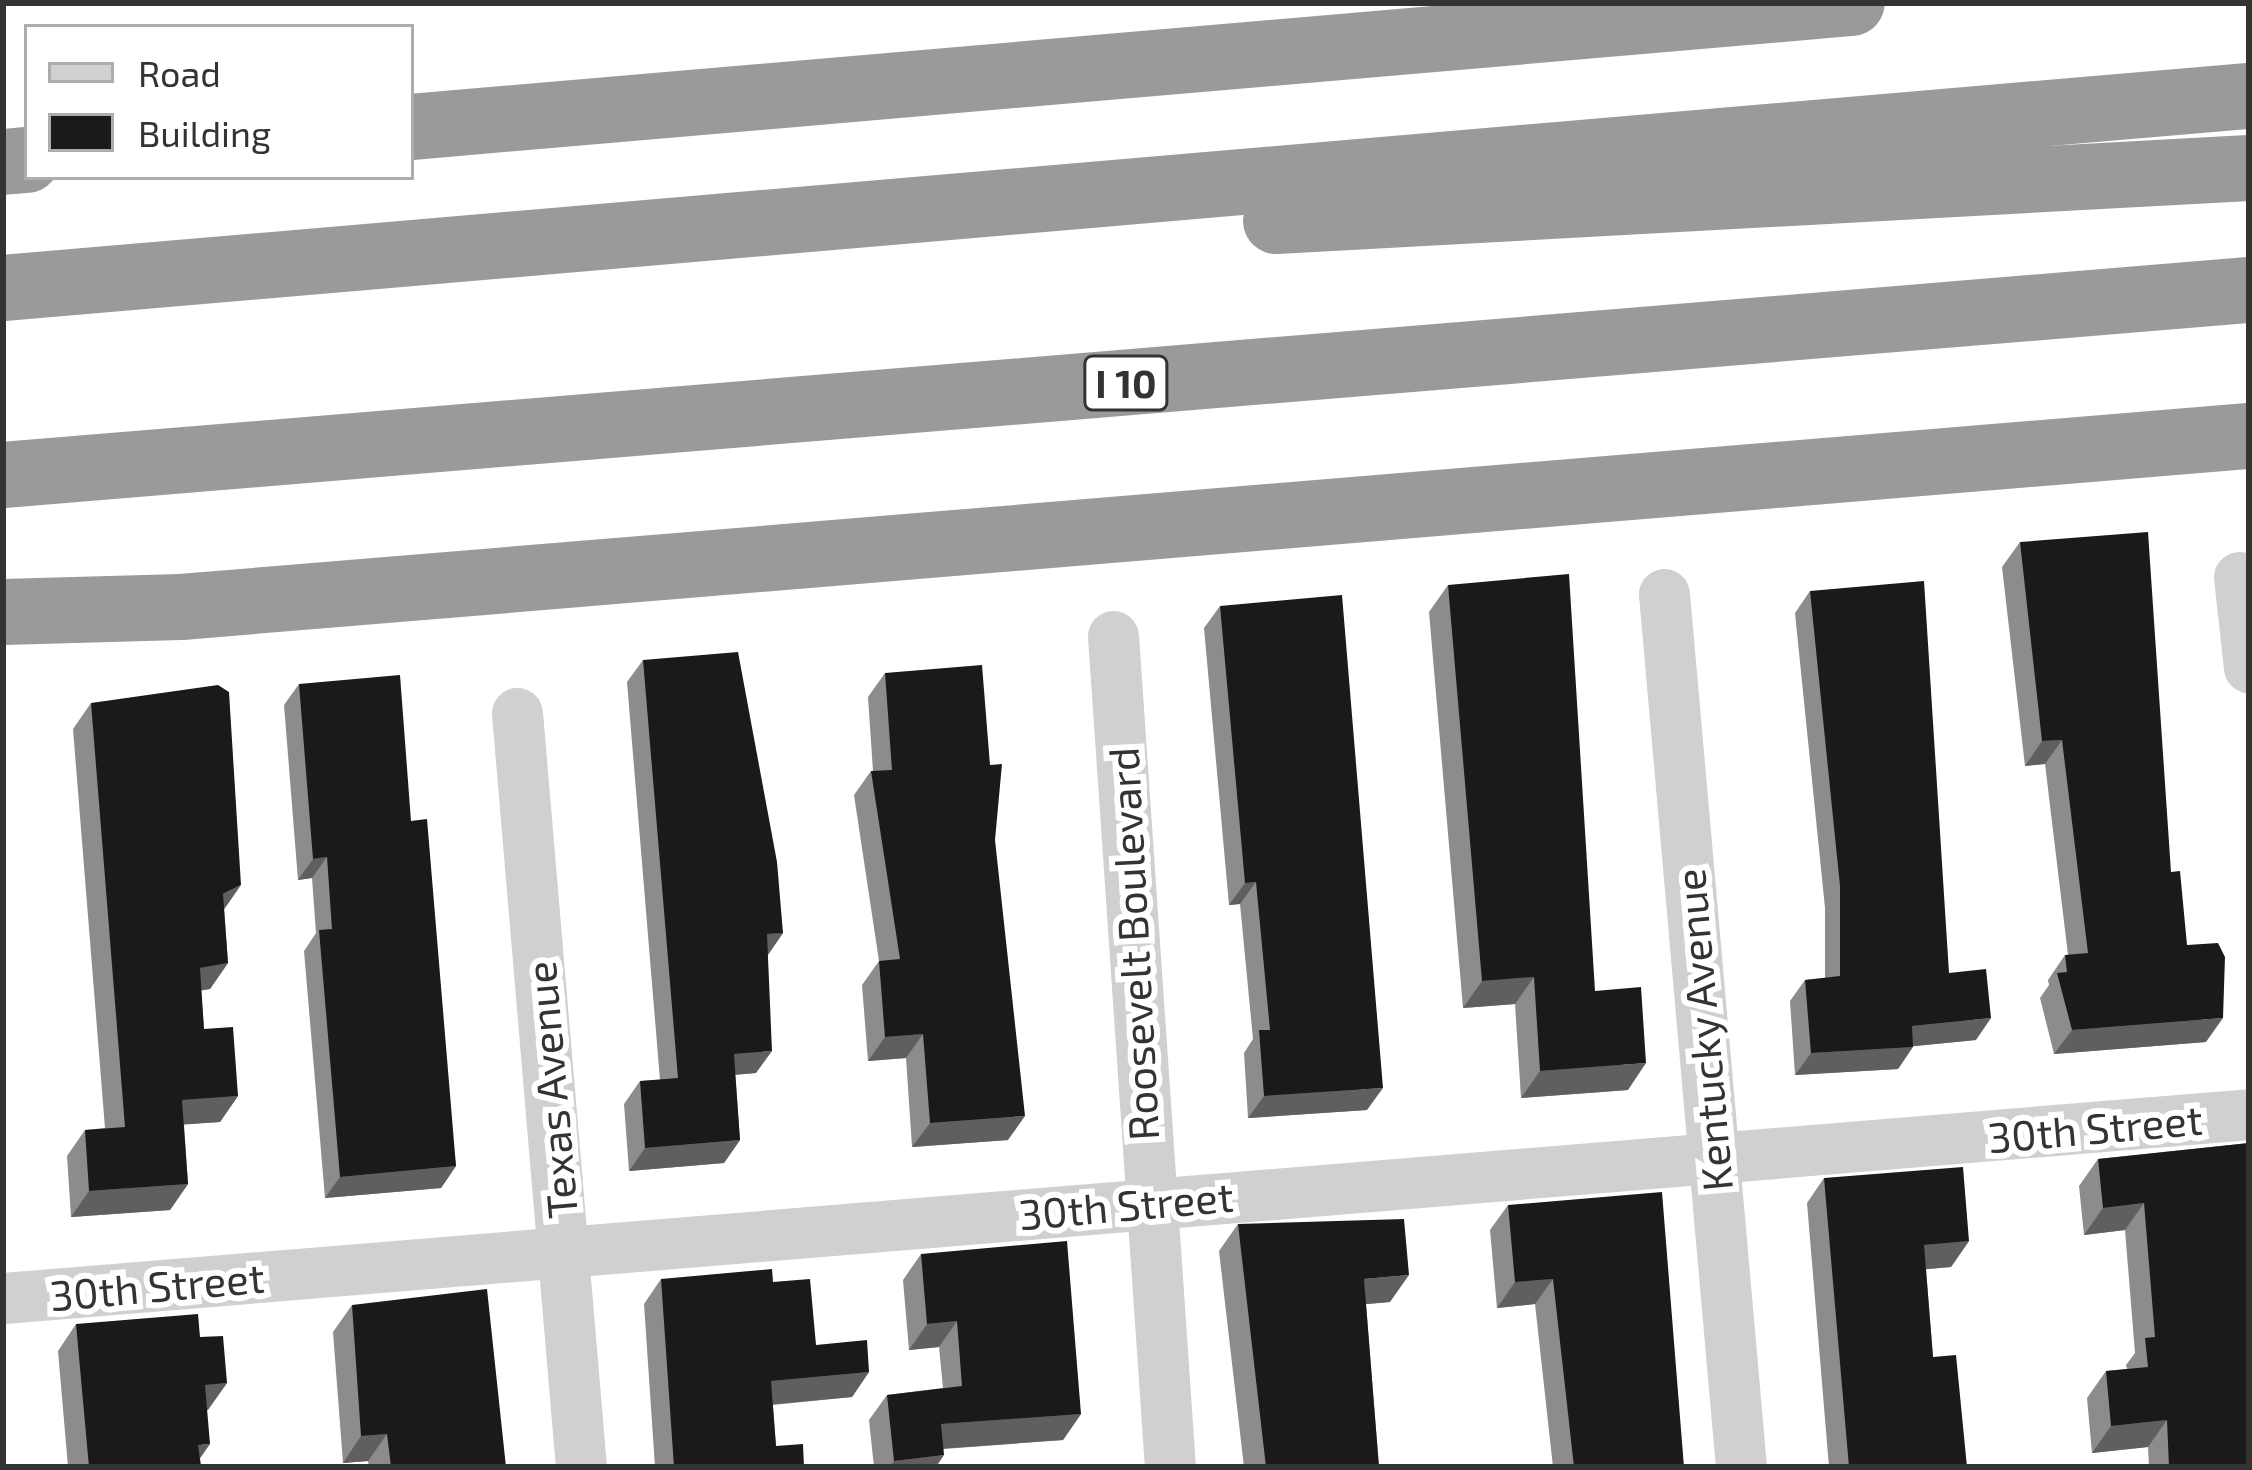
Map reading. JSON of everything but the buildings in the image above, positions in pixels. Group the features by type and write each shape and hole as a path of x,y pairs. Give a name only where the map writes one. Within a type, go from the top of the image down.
{"highway":[{"path":"414,127 1852,3"},
{"path":"3,289 2249,96"},
{"path":"3,289 2249,168"},
{"name":"I 10","path":"3,476 2249,290"},
{"path":"3,612 181,607 2249,436"}],"street":[{"path":"2239,577 2249,667"},
{"name":"Kentucky Avenue","path":"1664,593 1741,1467"},
{"name":"Roosevelt Boulevard","path":"1113,636 1147,1202 1170,1467"},
{"name":"Texas Avenue","path":"517,712 581,1467"},
{"name":"30th Street","path":"3,1298 2249,1114"}]}
